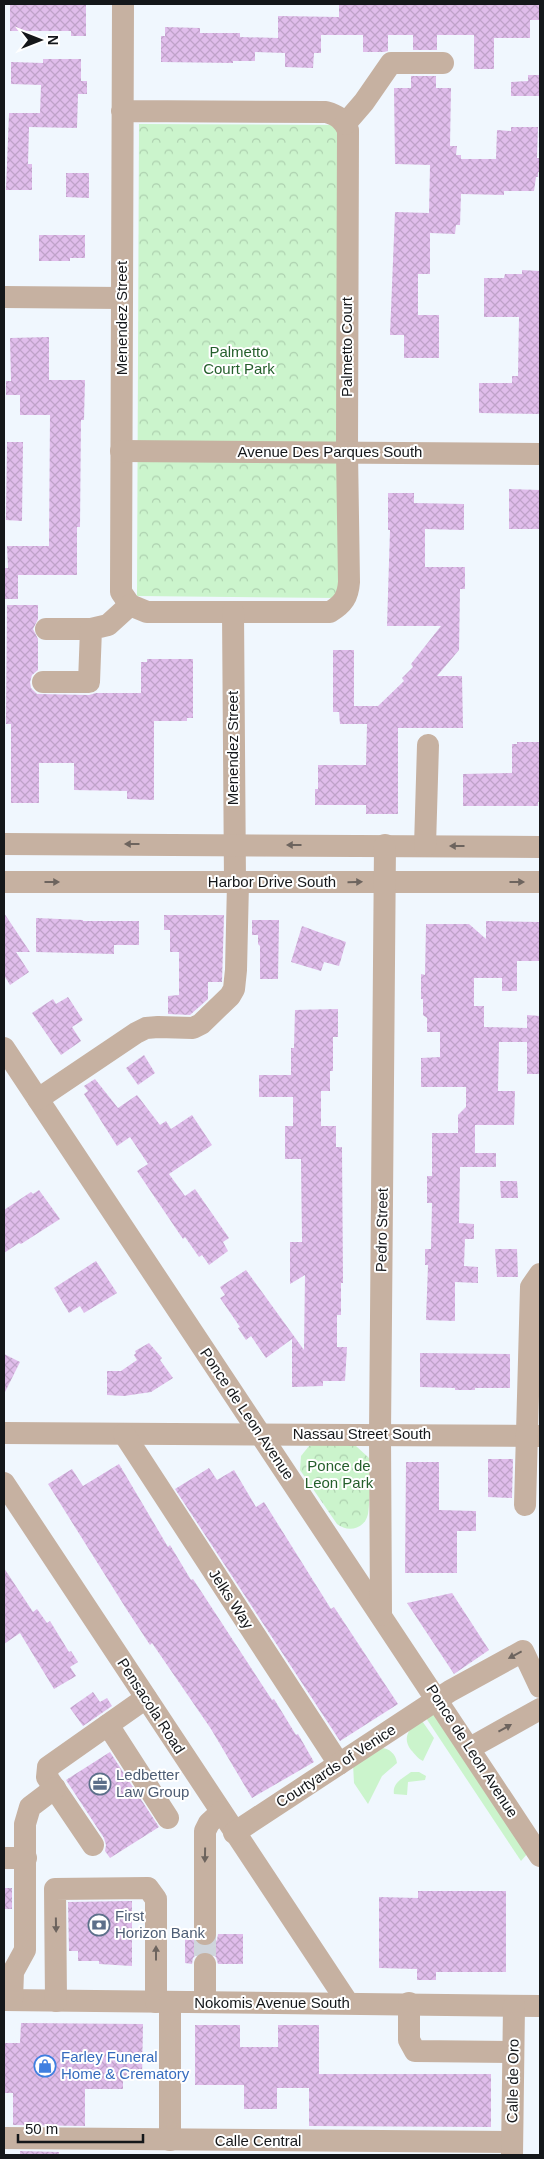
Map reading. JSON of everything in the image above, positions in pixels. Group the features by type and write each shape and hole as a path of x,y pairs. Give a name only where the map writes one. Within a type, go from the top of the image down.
{"street":[{"name":"Menendez Street","path":"123,4 120,586 123,597 130,605"},
{"path":"122,111 326,112 340,118 345,124 364,102 391,63 443,63"},
{"name":"Palmetto Court","path":"130,605 140,611 153,612 330,612 344,602 350,582 347,452 348,130 345,124"},
{"path":"4,297 122,298"},
{"name":"Avenue Des Parques South","path":"121,451 540,454"},
{"path":"46,629 91,629 108,625 130,605"},
{"name":"Menendez Street","path":"38,1099 146,1028 193,1028 201,1024 230,996 234,989 236,970 236,883 234,845 233,612"},
{"path":"43,682 89,682 91,629"},
{"path":"425,846 428,745"},
{"path":"4,844 540,847"},
{"name":"Pedro Street","path":"380,1615 385,846"},
{"name":"Harbor Drive South","path":"4,882 540,882"},
{"name":"Ponce de Leon Avenue","path":"4,1048 380,1615 438,1699 540,1856"},
{"path":"525,1505 534,1436 531,1287 540,1274"},
{"name":"Nassau Street South","path":"4,1433 534,1436"},
{"name":"Jelks Way","path":"124,1434 339,1764"},
{"name":"Pensacola Road","path":"4,1482 348,2003"},
{"name":"Courtyards of Venice","path":"234,1832 438,1699 523,1651 540,1687"},
{"path":"93,1845 48,1777 48,1767 146,1698"},
{"path":"470,1748 540,1708"},
{"path":"108,1725 168,1818"},
{"path":"8,2000 13,1972 25,1950 26,1889 15,1858 30,1807 55,1788"},
{"path":"205,1934 205,1831 209,1823 221,1812"},
{"path":"26,1889 148,1888 156,1899 170,2140"},
{"path":"55,1889 56,2001"},
{"path":"205,1964 205,2002"},
{"name":"Nokomis Avenue South","path":"8,2000 540,2006"},
{"path":"409,2004 409,2040 415,2051 513,2052"},
{"name":"Calle de Oro","path":"512,2149 514,2006"},
{"name":"Calle Central","path":"4,2138 87,2147 170,2140 297,2148 512,2149"}],"green space":[{"name":"Palmetto Court Park","path":"139,124 343,125 339,598 137,596"},
{"name":"Ponce de Leon Park","path":"317,1444 356,1446 369,1458 368,1514 363,1523 356,1528 341,1527 337,1524 300,1470 301,1456 309,1446"},
{"path":"435,1714 528,1853 521,1861 424,1715"},
{"path":"420,1718 434,1738 423,1761 411,1750 407,1740 408,1732"},
{"path":"381,1748 392,1752 397,1763 382,1776 368,1804 354,1783 353,1764"},
{"path":"411,1772 419,1772 426,1776 425,1780 408,1782 407,1795 394,1794 396,1784"}],"building":[{"path":"10,4 86,4 86,36 71,36 71,31 10,31"},
{"path":"339,4 540,4 540,20 530,20 530,38 494,38 494,69 474,69 474,35 437,35 437,50 413,50 413,35 388,35 388,51 363,52 363,35 321,35 321,53 314,53 313,68 285,67 285,53 255,52 255,61 233,61 233,63 161,62 161,36 165,36 165,27 200,28 200,33 240,33 240,37 278,38 278,16 339,17"},
{"path":"43,59 81,59 81,81 87,81 87,94 78,94 77,128 29,127 28,164 32,164 32,190 6,190 9,113 40,113 41,85 11,84 11,62 43,63"},
{"path":"528,75 540,75 540,96 511,96 511,82 528,81"},
{"path":"411,76 436,76 436,88 451,88 450,146 457,146 456,155 461,155 461,159 496,159 497,130 511,131 511,127 538,127 537,158 540,158 540,173 538,172 538,177 536,177 534,191 504,191 504,195 461,194 460,225 456,225 455,234 430,233 430,274 418,274 418,315 439,315 439,358 404,358 404,335 390,335 395,212 429,213 430,165 395,164 394,88 411,88"},
{"path":"66,173 89,173 89,198 66,197"},
{"path":"39,235 85,235 85,258 70,258 70,261 39,261"},
{"path":"522,270 540,271 540,414 479,413 479,383 512,383 512,376 518,376 519,317 484,317 484,278 504,278 505,274 522,274"},
{"path":"49,337 49,380 85,380 84,420 81,420 80,527 77,527 77,575 18,575 18,599 4,599 4,568 8,568 7,546 49,546 50,415 20,415 20,395 6,395 6,381 11,381 10,338"},
{"path":"7,442 23,442 22,521 6,520"},
{"path":"509,489 540,490 540,529 509,529"},
{"path":"388,493 414,493 414,503 464,504 464,530 425,529 425,567 465,567 465,589 460,589 459,650 437,676 462,676 463,728 398,728 398,814 366,814 366,805 315,805 315,789 318,789 318,765 366,765 367,724 340,724 339,712 333,712 333,650 354,650 354,706 378,706 404,681 402,678 413,667 411,664 441,626 387,626 390,530 388,530"},
{"path":"7,605 38,605 38,619 33,629 38,639 38,670 32,675 30,682 31,688 37,694 141,693 141,662 147,662 147,659 193,659 193,718 187,718 187,721 154,721 154,800 127,799 127,791 74,790 74,763 39,763 39,803 11,803 11,724 6,724"},
{"path":"517,742 540,742 540,802 538,802 538,806 463,806 463,774 512,773 512,744 517,744"},
{"path":"4,913 30,952 16,952 29,972 10,985 4,975"},
{"path":"164,915 224,915 222,982 208,982 208,999 190,1015 168,1014 168,996 179,995 179,952 170,952 170,930 164,930"},
{"path":"36,918 83,921 139,921 139,945 114,945 114,954 36,952"},
{"path":"252,920 279,920 278,979 260,979 260,946 258,944 258,935 252,935"},
{"path":"486,921 540,922 540,961 517,961 517,991 502,991 502,978 474,978 474,1006 484,1006 484,1027 527,1028 527,1015 540,1016 540,1074 527,1074 527,1042 499,1042 498,1091 515,1091 514,1125 475,1125 475,1153 496,1153 496,1167 460,1167 459,1223 474,1224 474,1239 465,1239 464,1266 478,1267 478,1283 455,1282 455,1321 426,1320 428,1265 425,1265 425,1249 431,1249 432,1203 427,1203 427,1176 432,1176 432,1133 458,1133 458,1115 466,1107 466,1087 421,1087 421,1058 440,1057 440,1032 427,1032 427,1018 423,1015 423,999 421,999 421,974 425,975 426,924 469,924 486,939"},
{"path":"302,926 346,942 339,966 324,962 321,971 291,962"},
{"path":"68,997 83,1020 72,1027 81,1041 61,1055 32,1013 53,999 56,1004"},
{"path":"338,1009 338,1037 333,1037 333,1071 330,1071 330,1091 321,1091 321,1126 336,1126 336,1147 342,1147 343,1283 341,1283 341,1315 337,1315 337,1347 347,1347 345,1381 323,1381 323,1386 292,1387 292,1339 266,1358 251,1336 246,1340 238,1328 240,1327 220,1298 225,1295 220,1287 246,1270 304,1350 305,1275 290,1284 290,1242 302,1242 301,1159 285,1159 285,1126 293,1126 293,1097 259,1097 259,1075 291,1075 291,1048 294,1048 295,1010"},
{"path":"144,1055 155,1073 138,1085 126,1068"},
{"path":"95,1079 118,1108 137,1095 160,1125 166,1121 171,1129 192,1115 212,1145 169,1174 185,1196 195,1189 229,1238 223,1242 228,1251 209,1265 202,1255 199,1257 185,1237 183,1239 137,1171 148,1164 130,1137 117,1146 84,1094 88,1091 84,1086"},
{"path":"500,1181 517,1181 518,1198 501,1198"},
{"path":"39,1190 60,1219 4,1253 4,1210 31,1192 33,1194"},
{"path":"495,1249 517,1249 518,1277 497,1277"},
{"path":"96,1261 117,1293 84,1313 80,1306 69,1313 54,1288"},
{"path":"149,1343 162,1358 160,1360 173,1378 151,1392 124,1396 107,1395 107,1371 121,1371 137,1360 134,1355 135,1351"},
{"path":"420,1353 510,1354 510,1388 455,1390 455,1388 420,1387"},
{"path":"4,1354 20,1362 4,1394"},
{"path":"488,1459 513,1459 512,1498 488,1497"},
{"path":"406,1462 439,1462 439,1510 476,1511 476,1531 457,1531 457,1573 405,1573"},
{"path":"119,1464 168,1547 170,1545 191,1580 193,1579 272,1700 274,1699 296,1735 298,1734 314,1762 252,1798 211,1729 152,1643 150,1645 48,1484 72,1469 83,1486"},
{"path":"209,1468 217,1480 234,1470 256,1507 264,1502 331,1609 334,1607 398,1704 340,1741 175,1489"},
{"path":"4,1568 33,1612 37,1609 47,1623 50,1621 69,1652 71,1651 78,1662 70,1667 76,1676 54,1689 20,1633 4,1644"},
{"path":"452,1593 489,1650 454,1674 407,1603"},
{"path":"93,1692 100,1702 107,1698 112,1706 83,1726 70,1708"},
{"path":"110,1752 159,1827 110,1858 105,1851 104,1838 66,1780"},
{"path":"4,1888 12,1888 12,1909 4,1909"},
{"path":"418,1891 506,1891 506,1972 436,1972 436,1980 417,1980 417,1969 379,1968 379,1897 418,1898"},
{"name":"First Horizon Bank","path":"132,1901 132,1966 99,1964 99,1961 78,1961 78,1951 69,1951 68,1902"},
{"path":"185,1934 192,1934 194,1941 205,1947 212,1945 217,1940 218,1934 243,1934 243,1964 218,1964 216,1957 205,1951 198,1953 193,1958 192,1964 185,1963"},
{"name":"Farley Funeral Home & Crematory","path":"21,2023 143,2024 142,2079 123,2078 123,2089 85,2089 85,2126 13,2125 13,2093 4,2093 4,2043 20,2043"},
{"path":"195,2025 240,2025 240,2047 278,2047 278,2025 319,2025 319,2074 491,2074 491,2127 309,2126 309,2088 277,2088 277,2109 244,2109 244,2085 195,2085"},
{"path":"20,2151 59,2152 59,2155 20,2155"}],"tunnel":[{"path":"205,1934 205,1964"}],"place":[{"name":"Ledbetter Law Group","path":"100,1784"},
{"name":"First Horizon Bank","path":"99,1925"},
{"name":"Farley Funeral Home & Crematory","path":"45,2066"}]}
